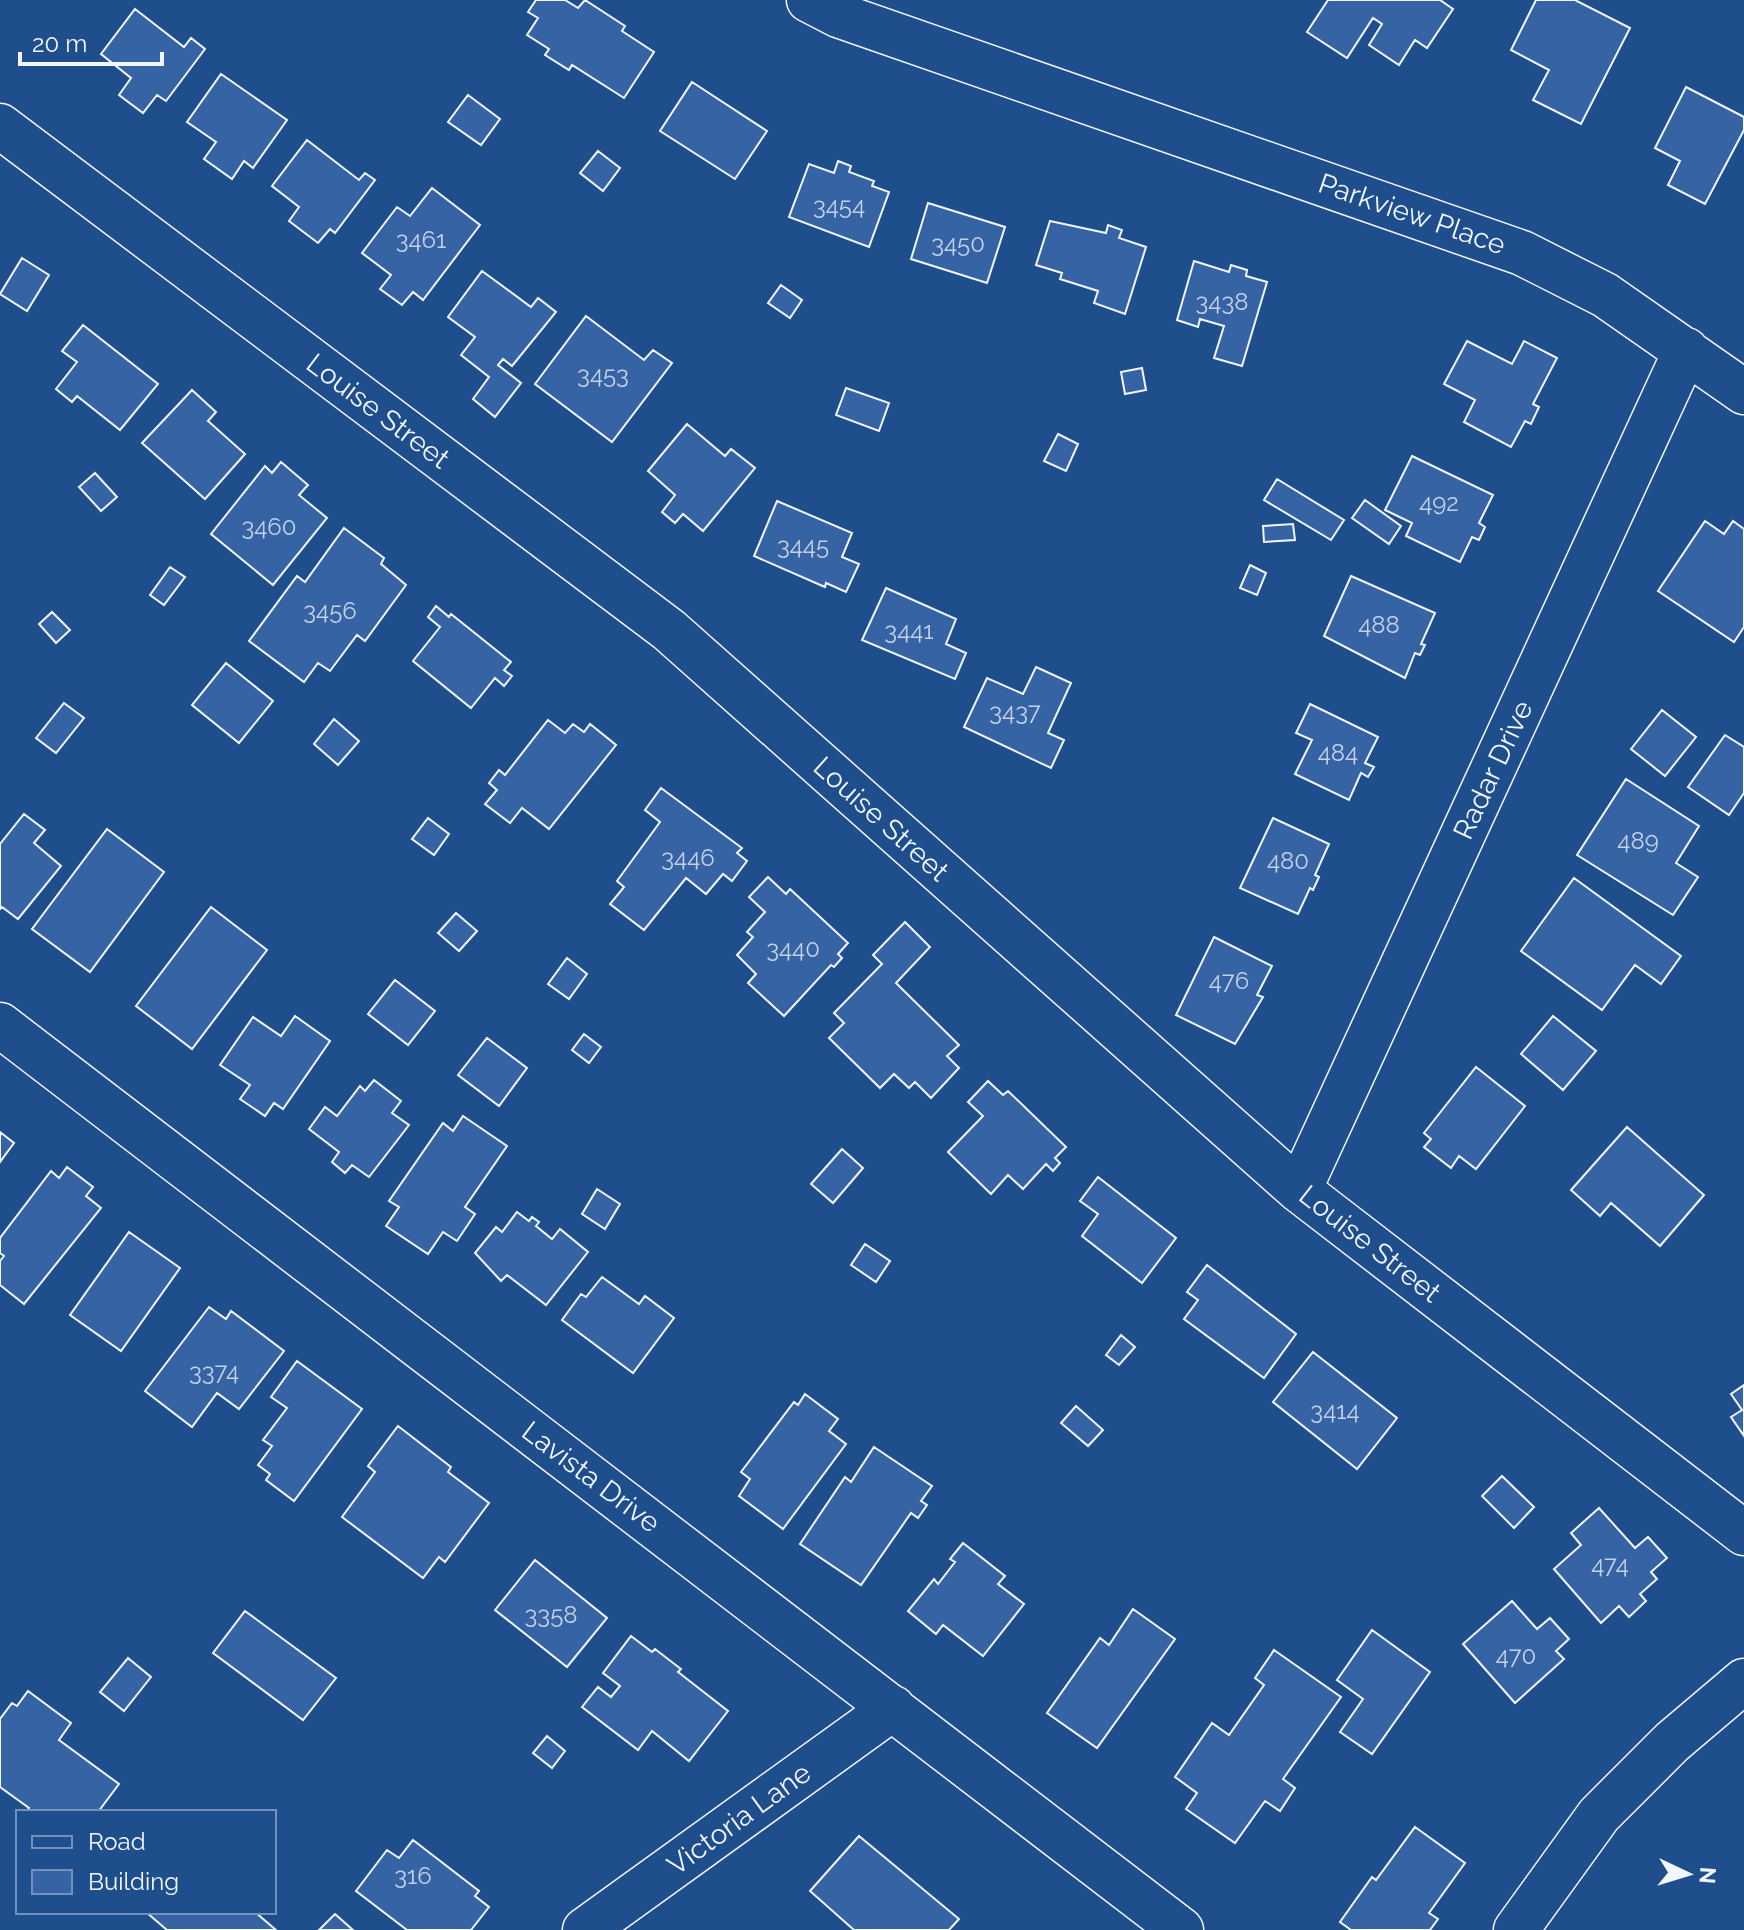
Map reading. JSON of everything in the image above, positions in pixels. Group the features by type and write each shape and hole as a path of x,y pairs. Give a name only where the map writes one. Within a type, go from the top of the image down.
{"street":[{"name":"Parkview Place","path":"809,0 866,25 1055,88 1522,253 1605,295 1744,392"},
{"name":"Louise Street","path":"0,126 669,630 1299,1190 1744,1533"},
{"name":"Radar Drive","path":"1299,1190 1686,350"},
{"name":"Lavista Drive","path":"0,1025 1181,1930"},
{"path":"1516,1930 1599,1815 1672,1742 1744,1681"},
{"name":"Victoria Lane","path":"585,1930 893,1708"}],"building":[{"path":"536,0 565,0 578,8 585,0 625,26 622,31 654,52 624,98 572,65 569,70 545,55 549,49 527,35 538,18 528,12"},
{"path":"1328,0 1440,0 1453,9 1427,48 1415,40 1399,65 1369,45 1382,24 1373,18 1347,58 1307,32"},
{"path":"1536,0 1575,0 1630,28 1581,124 1533,100 1549,70 1511,50"},
{"path":"135,9 184,47 191,38 205,49 166,101 157,95 143,113 119,95 131,78 101,54"},
{"path":"221,74 287,120 253,168 244,161 232,179 204,159 216,142 187,122"},
{"path":"692,82 767,131 735,179 660,131"},
{"path":"1686,87 1744,117 1744,130 1705,204 1668,185 1680,161 1655,148"},
{"path":"468,95 500,119 481,145 448,122"},
{"path":"307,140 359,180 365,173 375,180 335,233 330,229 318,243 289,221 299,207 272,186"},
{"path":"598,151 620,168 603,191 580,173"},
{"path":"838,161 851,166 849,172 874,181 872,186 889,192 869,247 789,217 809,164 834,173"},
{"path":"432,188 480,225 423,300 413,292 402,305 380,289 391,275 362,253 397,207 410,216"},
{"path":"928,203 1005,227 987,283 911,259"},
{"path":"1050,221 1106,233 1108,225 1122,230 1119,238 1146,247 1125,314 1094,303 1098,291 1060,279 1062,273 1036,265"},
{"path":"22,258 49,275 27,311 0,294"},
{"path":"1194,261 1229,272 1231,265 1247,270 1246,276 1267,282 1242,366 1214,358 1224,326 1200,319 1198,327 1177,320"},
{"path":"482,271 531,307 538,298 556,312 512,366 503,359 498,365 521,383 495,417 473,399 489,377 461,355 475,337 448,317"},
{"path":"781,285 802,300 790,318 768,303"},
{"path":"586,316 644,360 653,350 672,363 612,442 535,384"},
{"path":"83,325 158,384 120,430 77,396 72,402 56,389 77,362 62,351"},
{"path":"1467,341 1512,364 1524,341 1557,358 1533,404 1539,407 1531,424 1525,421 1511,447 1464,422 1475,400 1444,384"},
{"path":"1142,368 1146,390 1125,394 1121,372"},
{"path":"846,388 889,403 879,431 836,415"},
{"path":"192,390 216,412 208,421 245,454 205,499 142,443"},
{"path":"687,424 725,456 731,449 755,468 703,531 683,514 675,523 662,512 675,495 648,471"},
{"path":"1058,434 1078,444 1066,471 1044,461"},
{"path":"1412,456 1493,495 1479,523 1485,527 1479,540 1472,537 1460,562 1406,536 1412,523 1385,510"},
{"path":"281,462 308,485 299,495 327,518 273,585 211,534 265,466 272,473"},
{"path":"95,473 117,497 101,511 79,487"},
{"path":"1277,479 1344,520 1331,540 1264,500"},
{"path":"1365,500 1401,526 1389,544 1352,518"},
{"path":"777,501 852,533 842,557 859,564 846,592 826,583 825,587 754,556"},
{"path":"1705,521 1724,534 1733,521 1744,529 1744,627 1734,642 1658,591"},
{"path":"1293,524 1295,540 1264,542 1263,526"},
{"path":"344,528 384,558 381,564 406,585 365,641 357,635 330,671 318,663 304,682 249,641 297,576 305,582"},
{"path":"1250,565 1266,573 1257,595 1240,588"},
{"path":"170,567 185,577 164,605 150,595"},
{"path":"1351,576 1435,613 1421,644 1425,645 1420,655 1415,653 1405,678 1324,636"},
{"path":"886,588 956,619 946,644 966,653 955,679 862,640"},
{"path":"436,606 449,617 451,614 511,662 504,670 512,676 504,686 495,678 471,708 413,661 440,627 428,617"},
{"path":"52,612 70,630 56,643 39,624"},
{"path":"226,663 273,701 239,743 192,705"},
{"path":"1036,667 1071,683 1048,733 1064,740 1051,768 964,727 987,678 1023,694"},
{"path":"64,703 84,718 56,753 36,738"},
{"path":"1310,704 1378,737 1365,763 1374,767 1368,777 1361,773 1349,800 1295,774 1312,740 1296,733"},
{"path":"1662,710 1696,737 1665,776 1631,749"},
{"path":"334,719 359,741 338,765 314,744"},
{"path":"548,720 565,733 573,724 584,732 590,724 616,745 549,829 522,808 510,823 485,804 497,790 489,783 499,770 505,775"},
{"path":"1725,735 1744,747 1744,793 1729,815 1688,787"},
{"path":"1626,779 1699,826 1676,863 1698,877 1673,915 1577,855"},
{"path":"661,788 742,848 737,853 747,861 732,881 723,874 706,894 686,878 644,930 610,904 624,887 617,881 660,822 645,810"},
{"path":"24,814 45,830 34,843 61,866 18,919 2,907 0,909 0,844"},
{"path":"428,818 449,834 434,855 412,839"},
{"path":"1273,818 1329,844 1315,875 1319,877 1298,914 1240,888"},
{"path":"107,829 164,872 90,972 32,929"},
{"path":"768,877 786,894 790,889 848,943 838,954 842,958 834,967 831,965 784,1016 748,983 756,974 737,955 753,937 747,932 765,912 749,897"},
{"path":"1574,878 1681,956 1661,984 1635,965 1602,1010 1521,951"},
{"path":"211,907 267,950 192,1049 136,1006"},
{"path":"456,913 477,931 459,951 438,933"},
{"path":"905,922 930,947 896,983 959,1045 947,1056 959,1068 931,1098 915,1082 909,1088 894,1074 880,1088 829,1038 844,1023 834,1013 882,964 873,955"},
{"path":"1214,937 1272,966 1257,995 1263,997 1235,1044 1176,1015"},
{"path":"567,958 587,974 569,999 548,984"},
{"path":"395,980 435,1011 408,1045 368,1014"},
{"path":"295,1016 330,1041 283,1109 274,1103 265,1116 240,1099 250,1085 220,1065 253,1017 281,1036"},
{"path":"1553,1016 1596,1051 1563,1090 1521,1054"},
{"path":"584,1034 601,1047 589,1063 572,1050"},
{"path":"487,1038 527,1068 499,1106 458,1075"},
{"path":"1476,1067 1525,1106 1476,1169 1459,1156 1451,1168 1424,1147 1431,1139 1424,1133"},
{"path":"374,1080 401,1101 392,1113 409,1125 369,1177 352,1165 345,1173 332,1162 339,1152 309,1129 325,1107 337,1116 360,1086 365,1091"},
{"path":"988,1081 1003,1095 1008,1091 1066,1147 1055,1158 1060,1163 1053,1171 1046,1164 1023,1189 1008,1175 991,1194 948,1152 983,1116 968,1102"},
{"path":"463,1116 507,1146 465,1207 475,1214 457,1241 443,1232 428,1254 386,1226 399,1207 389,1201 443,1123 453,1131"},
{"path":"1627,1127 1704,1195 1660,1246 1611,1203 1600,1216 1571,1190"},
{"path":"0,1132 14,1143 0,1162"},
{"path":"842,1149 863,1168 833,1203 811,1184"},
{"path":"67,1167 93,1187 86,1196 101,1208 24,1304 0,1285 0,1261 4,1256 0,1253 0,1238 51,1171 59,1178"},
{"path":"1098,1177 1176,1238 1142,1283 1082,1236 1098,1214 1080,1201"},
{"path":"597,1189 620,1204 605,1229 582,1214"},
{"path":"517,1212 529,1221 532,1217 539,1222 536,1226 552,1239 560,1229 588,1252 546,1305 507,1275 501,1281 475,1253 496,1227 502,1232"},
{"path":"129,1232 180,1268 121,1351 70,1315"},
{"path":"865,1244 890,1261 876,1282 851,1265"},
{"path":"1207,1265 1296,1334 1264,1378 1184,1319 1198,1300 1187,1292"},
{"path":"602,1277 639,1304 645,1296 674,1318 633,1373 562,1320 581,1294 586,1297"},
{"path":"209,1307 226,1319 231,1311 284,1351 239,1409 217,1393 192,1427 145,1391"},
{"path":"1121,1335 1135,1347 1119,1365 1106,1355"},
{"path":"1313,1352 1397,1418 1357,1469 1273,1402"},
{"path":"297,1361 362,1409 294,1501 266,1480 270,1474 258,1465 272,1446 263,1440 287,1408 271,1397"},
{"path":"1744,1385 1744,1436 1731,1417 1742,1410 1731,1394"},
{"path":"805,1394 838,1419 829,1431 846,1444 783,1529 739,1496 750,1479 741,1472 794,1402 798,1405"},
{"path":"1076,1406 1103,1430 1088,1446 1061,1423"},
{"path":"398,1426 451,1467 448,1472 489,1503 445,1562 439,1557 423,1578 342,1517 375,1472 368,1466"},
{"path":"874,1447 932,1486 921,1501 927,1505 918,1518 911,1513 861,1585 800,1544 845,1477 851,1482"},
{"path":"1502,1476 1534,1507 1514,1528 1482,1496"},
{"path":"1599,1508 1635,1548 1648,1537 1667,1558 1651,1572 1657,1579 1640,1594 1646,1601 1629,1617 1619,1606 1601,1623 1554,1569 1581,1545 1571,1533"},
{"path":"963,1543 1005,1576 998,1584 1024,1604 983,1656 943,1625 936,1634 908,1611 934,1579 938,1584 955,1562 950,1559"},
{"path":"535,1560 607,1618 567,1667 495,1610"},
{"path":"1512,1601 1537,1629 1550,1618 1569,1639 1556,1651 1564,1659 1515,1703 1463,1644"},
{"path":"1133,1609 1175,1639 1097,1748 1047,1713 1100,1638 1109,1645"},
{"path":"245,1611 336,1678 303,1720 213,1653"},
{"path":"1372,1630 1430,1672 1372,1754 1340,1732 1363,1699 1337,1680"},
{"path":"631,1636 681,1669 678,1672 728,1711 689,1761 652,1731 638,1750 582,1707 598,1687 611,1697 620,1686 603,1673"},
{"path":"1274,1650 1341,1697 1283,1779 1295,1788 1280,1811 1265,1801 1235,1843 1186,1809 1197,1793 1175,1777 1212,1723 1229,1735 1264,1685 1255,1678"},
{"path":"128,1658 151,1677 124,1711 100,1692"},
{"path":"28,1691 71,1723 59,1740 119,1784 100,1810 28,1810 29,1808 0,1787 0,1719 12,1703 17,1706"},
{"path":"547,1736 565,1751 552,1768 533,1753"},
{"path":"1415,1827 1465,1863 1429,1913 1438,1919 1430,1930 1351,1930 1340,1922 1372,1877 1376,1880"},
{"path":"859,1836 959,1919 949,1930 854,1930 810,1891"},
{"path":"413,1840 479,1891 475,1896 489,1907 471,1930 407,1930 356,1891 387,1850 399,1858"},
{"path":"148,1914 257,1914 276,1930 167,1930"},
{"path":"335,1914 353,1930 319,1930"}]}
